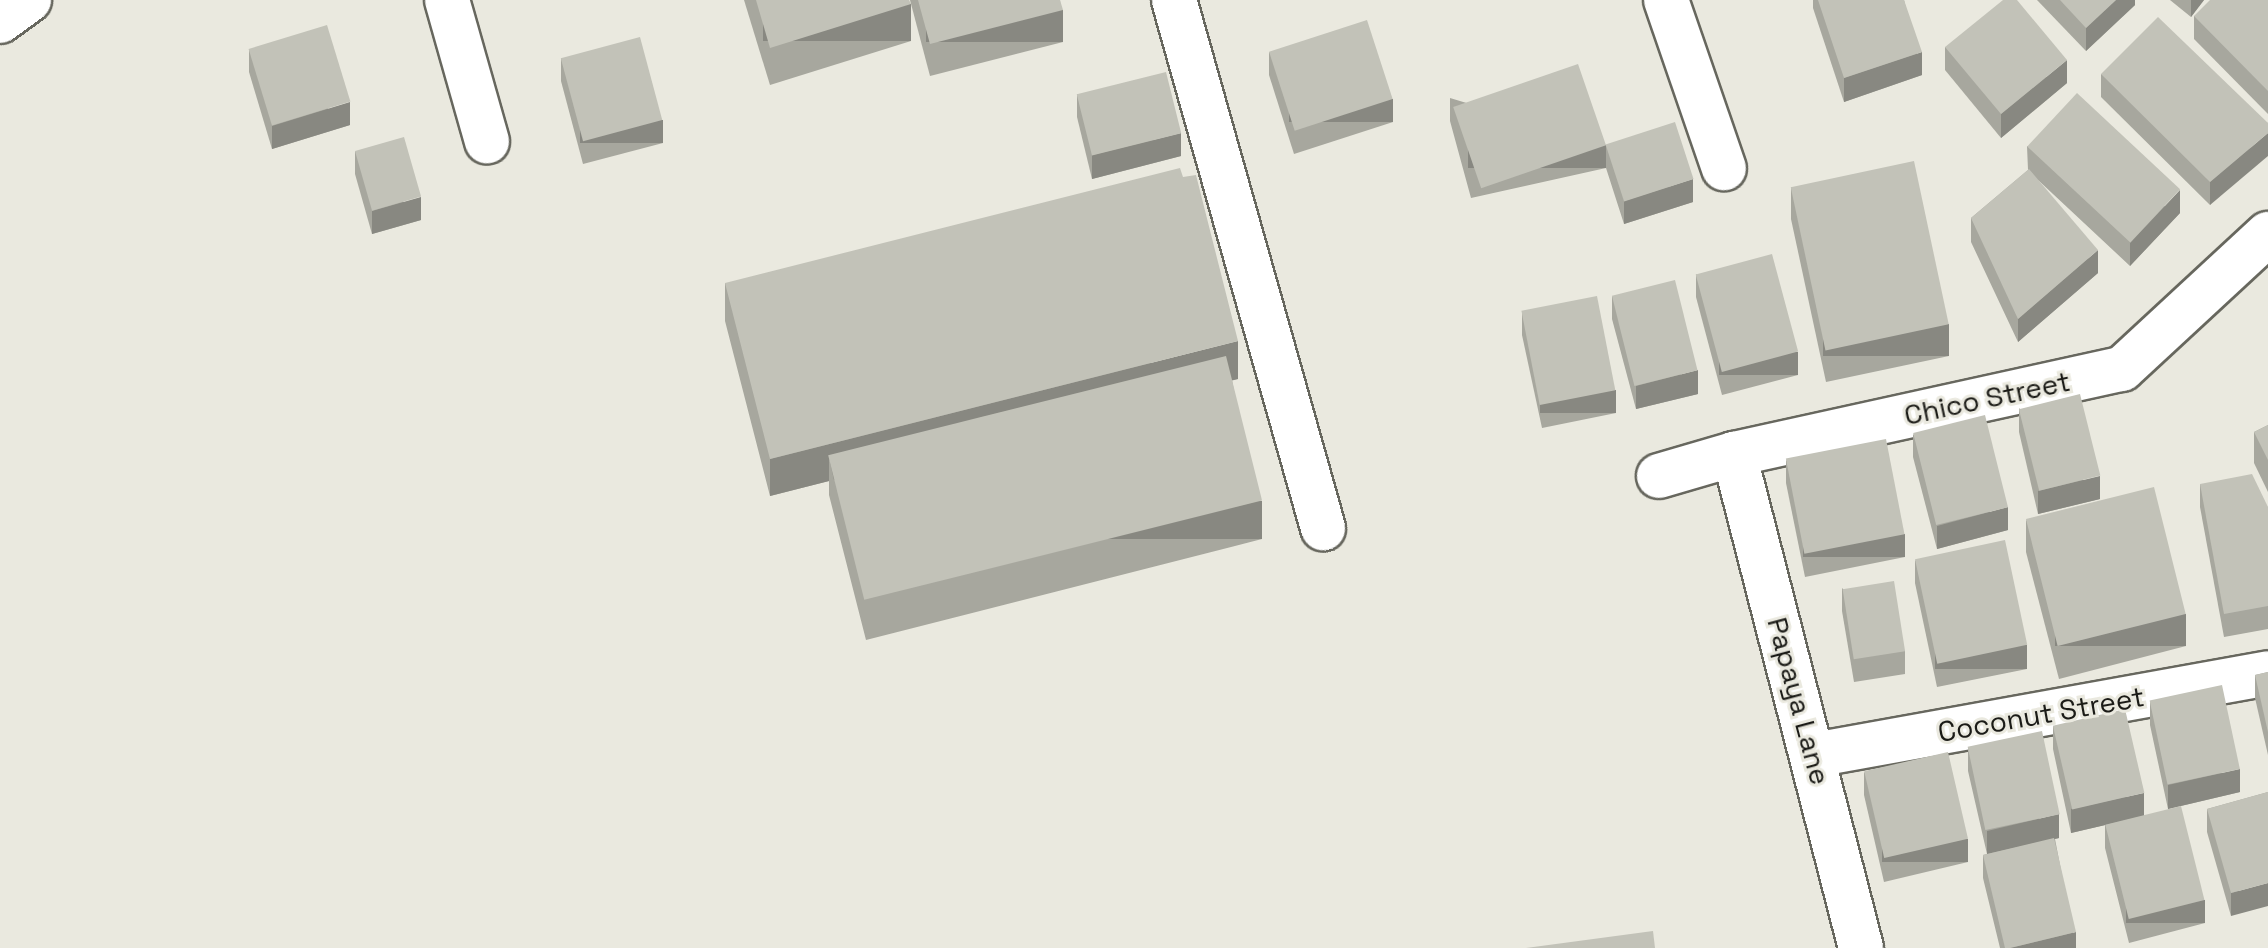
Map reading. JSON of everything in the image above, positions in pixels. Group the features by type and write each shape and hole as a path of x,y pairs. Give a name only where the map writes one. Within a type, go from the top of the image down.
{"street":[{"path":"0,21 29,0"},
{"path":"447,0 487,141"},
{"path":"1174,0 1323,528"},
{"path":"1666,0 1724,168"},
{"name":"Chico Street","path":"1659,476 1734,454 2122,369 2268,234"},
{"name":"Papaya Lane","path":"1734,454 1814,755 1861,948"},
{"name":"Coconut Street","path":"1814,755 2268,673"}],"building":[{"path":"756,0 909,0 911,4 770,48"},
{"path":"918,0 1060,0 1063,10 930,44"},
{"path":"1818,0 1904,0 1922,52 1844,78"},
{"path":"2003,0 2017,0 2067,60 2001,114 1945,47"},
{"path":"2060,0 2116,0 2086,28"},
{"path":"2210,0 2268,0 2268,91 2194,16"},
{"path":"2158,17 2268,123 2268,133 2210,182 2101,74"},
{"path":"1367,20 1393,99 1295,131 1269,52"},
{"path":"327,25 350,102 272,125 249,49"},
{"path":"640,37 662,120 583,141 561,58"},
{"path":"1578,64 1606,145 1481,188 1453,107"},
{"path":"1166,72 1181,133 1092,155 1077,94"},
{"path":"2077,93 2180,189 2130,243 2027,146"},
{"path":"1675,122 1694,179 1624,202 1606,145"},
{"path":"404,137 421,197 372,211 355,151"},
{"path":"1914,161 1949,324 1825,351 1791,187"},
{"path":"1180,168 1183,177 1196,175 1238,341 770,459 725,283"},
{"path":"2029,169 2098,250 2018,319 1971,218"},
{"path":"1772,254 1798,352 1722,372 1696,274"},
{"path":"1675,280 1697,370 1634,386 1612,296"},
{"path":"1597,296 1615,390 1540,405 1521,311"},
{"path":"1226,356 1262,501 864,600 828,455"},
{"path":"2080,394 2100,476 2039,491 2019,409"},
{"path":"1985,415 2008,507 1936,525 1913,433"},
{"path":"2268,425 2268,460 2254,432"},
{"path":"1886,439 1905,534 1804,554 1786,458"},
{"path":"2252,474 2268,507 2268,606 2224,614 2200,484"},
{"path":"2154,487 2186,614 2058,646 2026,519"},
{"path":"2005,540 2027,645 1937,664 1915,559"},
{"path":"1894,581 1905,651 1854,659 1843,589"},
{"path":"2268,672 2268,732 2255,675"},
{"path":"2222,685 2240,769 2167,785 2150,700"},
{"path":"2125,709 2144,793 2072,809 2053,726"},
{"path":"2042,731 2060,814 1985,830 1968,747"},
{"path":"1948,752 1968,839 1884,858 1864,771"},
{"path":"2268,792 2268,883 2231,893 2207,809"},
{"path":"2181,806 2204,900 2129,919 2105,825"},
{"path":"2054,838 2076,932 2005,948 1983,855"},
{"path":"1653,931 1655,948 1526,948"}]}
